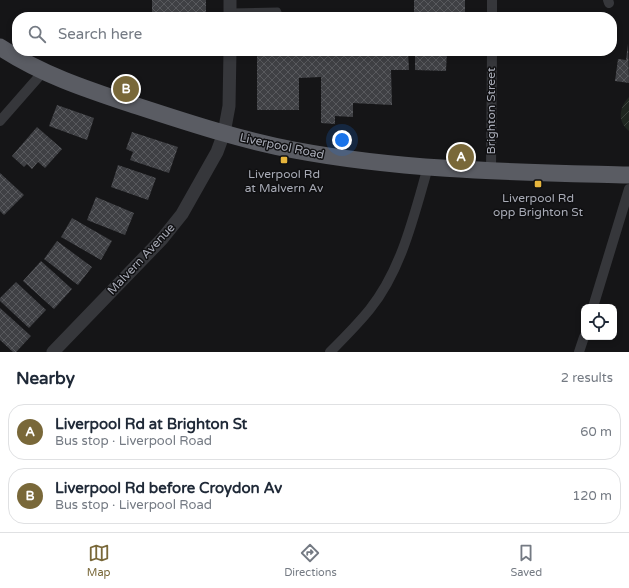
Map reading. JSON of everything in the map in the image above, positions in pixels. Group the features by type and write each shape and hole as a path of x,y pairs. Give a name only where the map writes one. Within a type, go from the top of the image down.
{"highway":[{"name":"Liverpool Road","path":"0,47 12,54"},
{"name":"Liverpool Road","path":"15,56 43,72 71,84 224,133 294,150 428,167 491,171 629,175"}],"street":[{"path":"492,0 492,12"},
{"name":"Malvern Avenue","path":"53,352 171,229 217,152 224,133 229,106 230,56"},
{"name":"Brighton Street","path":"491,171 492,56"},
{"path":"0,121 43,72"},
{"path":"330,352 371,309 394,269 411,229 428,167"},
{"path":"594,304 629,189"},
{"path":"579,352 583,340"}],"lane":[{"path":"230,9 278,10 279,12"}],"shaded area":[{"path":"629,97 629,131 621,119 621,110"}],"building":[{"path":"152,0 206,0 206,12 152,12"},
{"path":"414,0 465,0 465,12 414,12"},
{"path":"628,44 629,83 615,81 618,59 626,60"},
{"path":"257,56 408,56 409,70 391,70 392,105 353,103 353,117 335,116 335,124 321,123 321,77 299,78 299,110 257,110"},
{"path":"415,56 447,56 446,71 415,70"},
{"path":"57,105 94,118 87,140 49,126"},
{"path":"37,127 62,149 45,168 38,162 32,169 27,164 24,167 12,156"},
{"path":"132,132 178,147 169,173 130,160 133,152 126,149"},
{"path":"118,165 156,178 148,200 111,187"},
{"path":"0,173 24,195 4,215 0,211"},
{"path":"96,197 134,213 125,235 87,220"},
{"path":"72,218 112,241 101,260 61,237"},
{"path":"57,241 92,267 78,285 44,259"},
{"path":"41,261 72,289 54,309 23,281"},
{"path":"16,282 46,310 29,328 0,301 0,298"},
{"path":"0,308 31,336 16,352 13,352 0,340"}],"place":[{"name":"Liverpool Rd before Croydon Av","path":"126,89"},
{"name":"Liverpool Rd at Brighton St","path":"461,157"},
{"name":"Liverpool Rd at Malvern Av","path":"284,160"},
{"name":"Liverpool Rd opp Brighton St","path":"538,184"}]}
